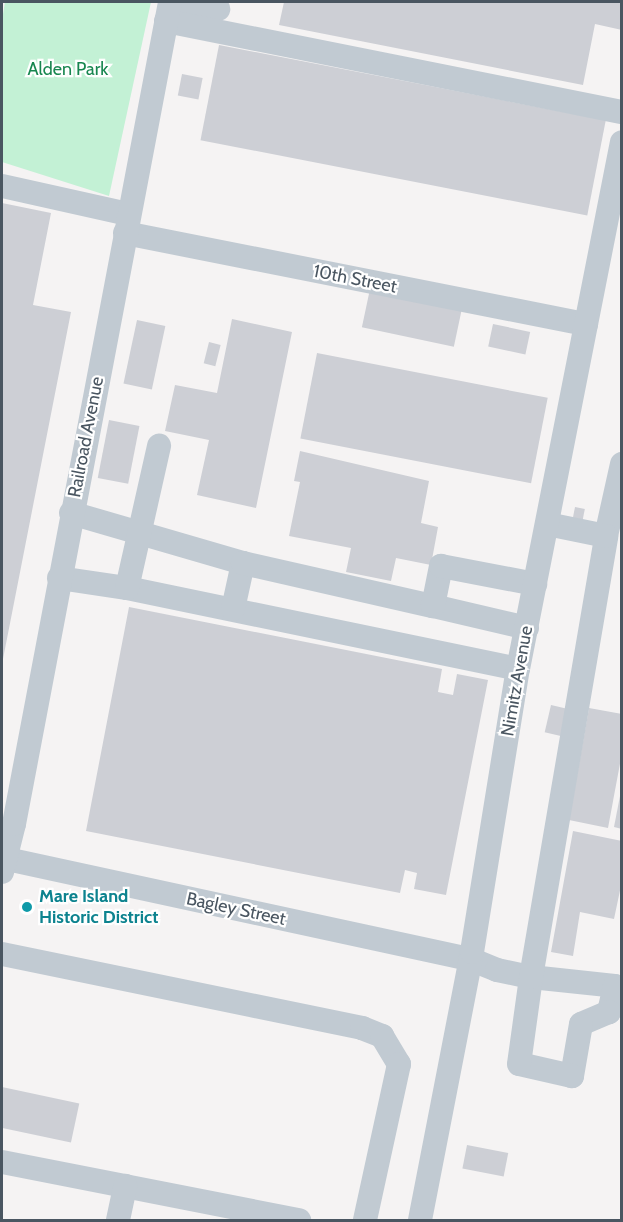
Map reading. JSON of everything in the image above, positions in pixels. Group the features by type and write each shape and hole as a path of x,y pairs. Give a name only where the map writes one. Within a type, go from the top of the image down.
{"street":[{"path":"182,2 217,14 621,112"},
{"path":"168,11 217,14"},
{"name":"Railroad Avenue","path":"3,863 168,11"},
{"name":"Nimitz Avenue","path":"420,1221 470,959 518,669 621,142"},
{"name":"10th Street","path":"2,186 126,224 585,324"},
{"path":"127,588 159,446"},
{"path":"531,977 606,536 621,464"},
{"path":"71,513 243,563 527,628"},
{"path":"547,524 606,536"},
{"path":"233,609 243,563"},
{"path":"433,606 441,566 535,584"},
{"path":"59,578 127,588 233,609 518,669"},
{"name":"Bagley Street","path":"3,863 470,959 497,970 531,977 615,986 609,1012 581,1024 572,1076 519,1064 531,977"},
{"path":"2,954 362,1028 382,1036 399,1064 365,1221"},
{"path":"2,1162 299,1221"},
{"path":"118,1221 125,1186"}],"green space":[{"name":"Alden Park","path":"5,2 151,2 109,196 2,162 2,20"}],"building":[{"path":"284,2 612,2 622,3 622,30 595,24 583,85 279,25"},
{"path":"219,45 606,120 587,215 200,140"},
{"path":"182,74 203,78 198,100 178,96"},
{"path":"2,203 51,213 33,305 71,312 3,659"},
{"path":"370,289 462,309 454,347 362,327"},
{"path":"232,319 292,332 256,508 197,495 209,440 165,431 175,385 217,393"},
{"path":"137,320 165,326 152,390 123,384"},
{"path":"493,324 530,332 525,354 488,346"},
{"path":"209,342 221,345 215,366 204,363"},
{"path":"317,353 548,398 531,483 300,438"},
{"path":"109,420 139,426 128,484 98,478"},
{"path":"300,451 429,481 421,523 438,527 431,565 396,558 391,581 346,572 351,548 289,536 300,482 294,481"},
{"path":"575,507 585,509 583,520 573,518"},
{"path":"129,607 442,669 438,692 453,695 457,674 488,680 446,895 414,889 417,873 405,870 400,893 86,831"},
{"path":"551,705 572,710 566,737 545,732"},
{"path":"589,708 622,714 622,753 608,828 569,820"},
{"path":"620,796 622,796 622,829 614,827"},
{"path":"573,831 622,841 622,881 614,919 580,912 573,956 551,952"},
{"path":"2,1087 79,1103 71,1143 2,1128"},
{"path":"467,1145 508,1153 504,1177 462,1169"}],"place":[{"name":"Mare Island Historic District","path":"27,907"}]}
